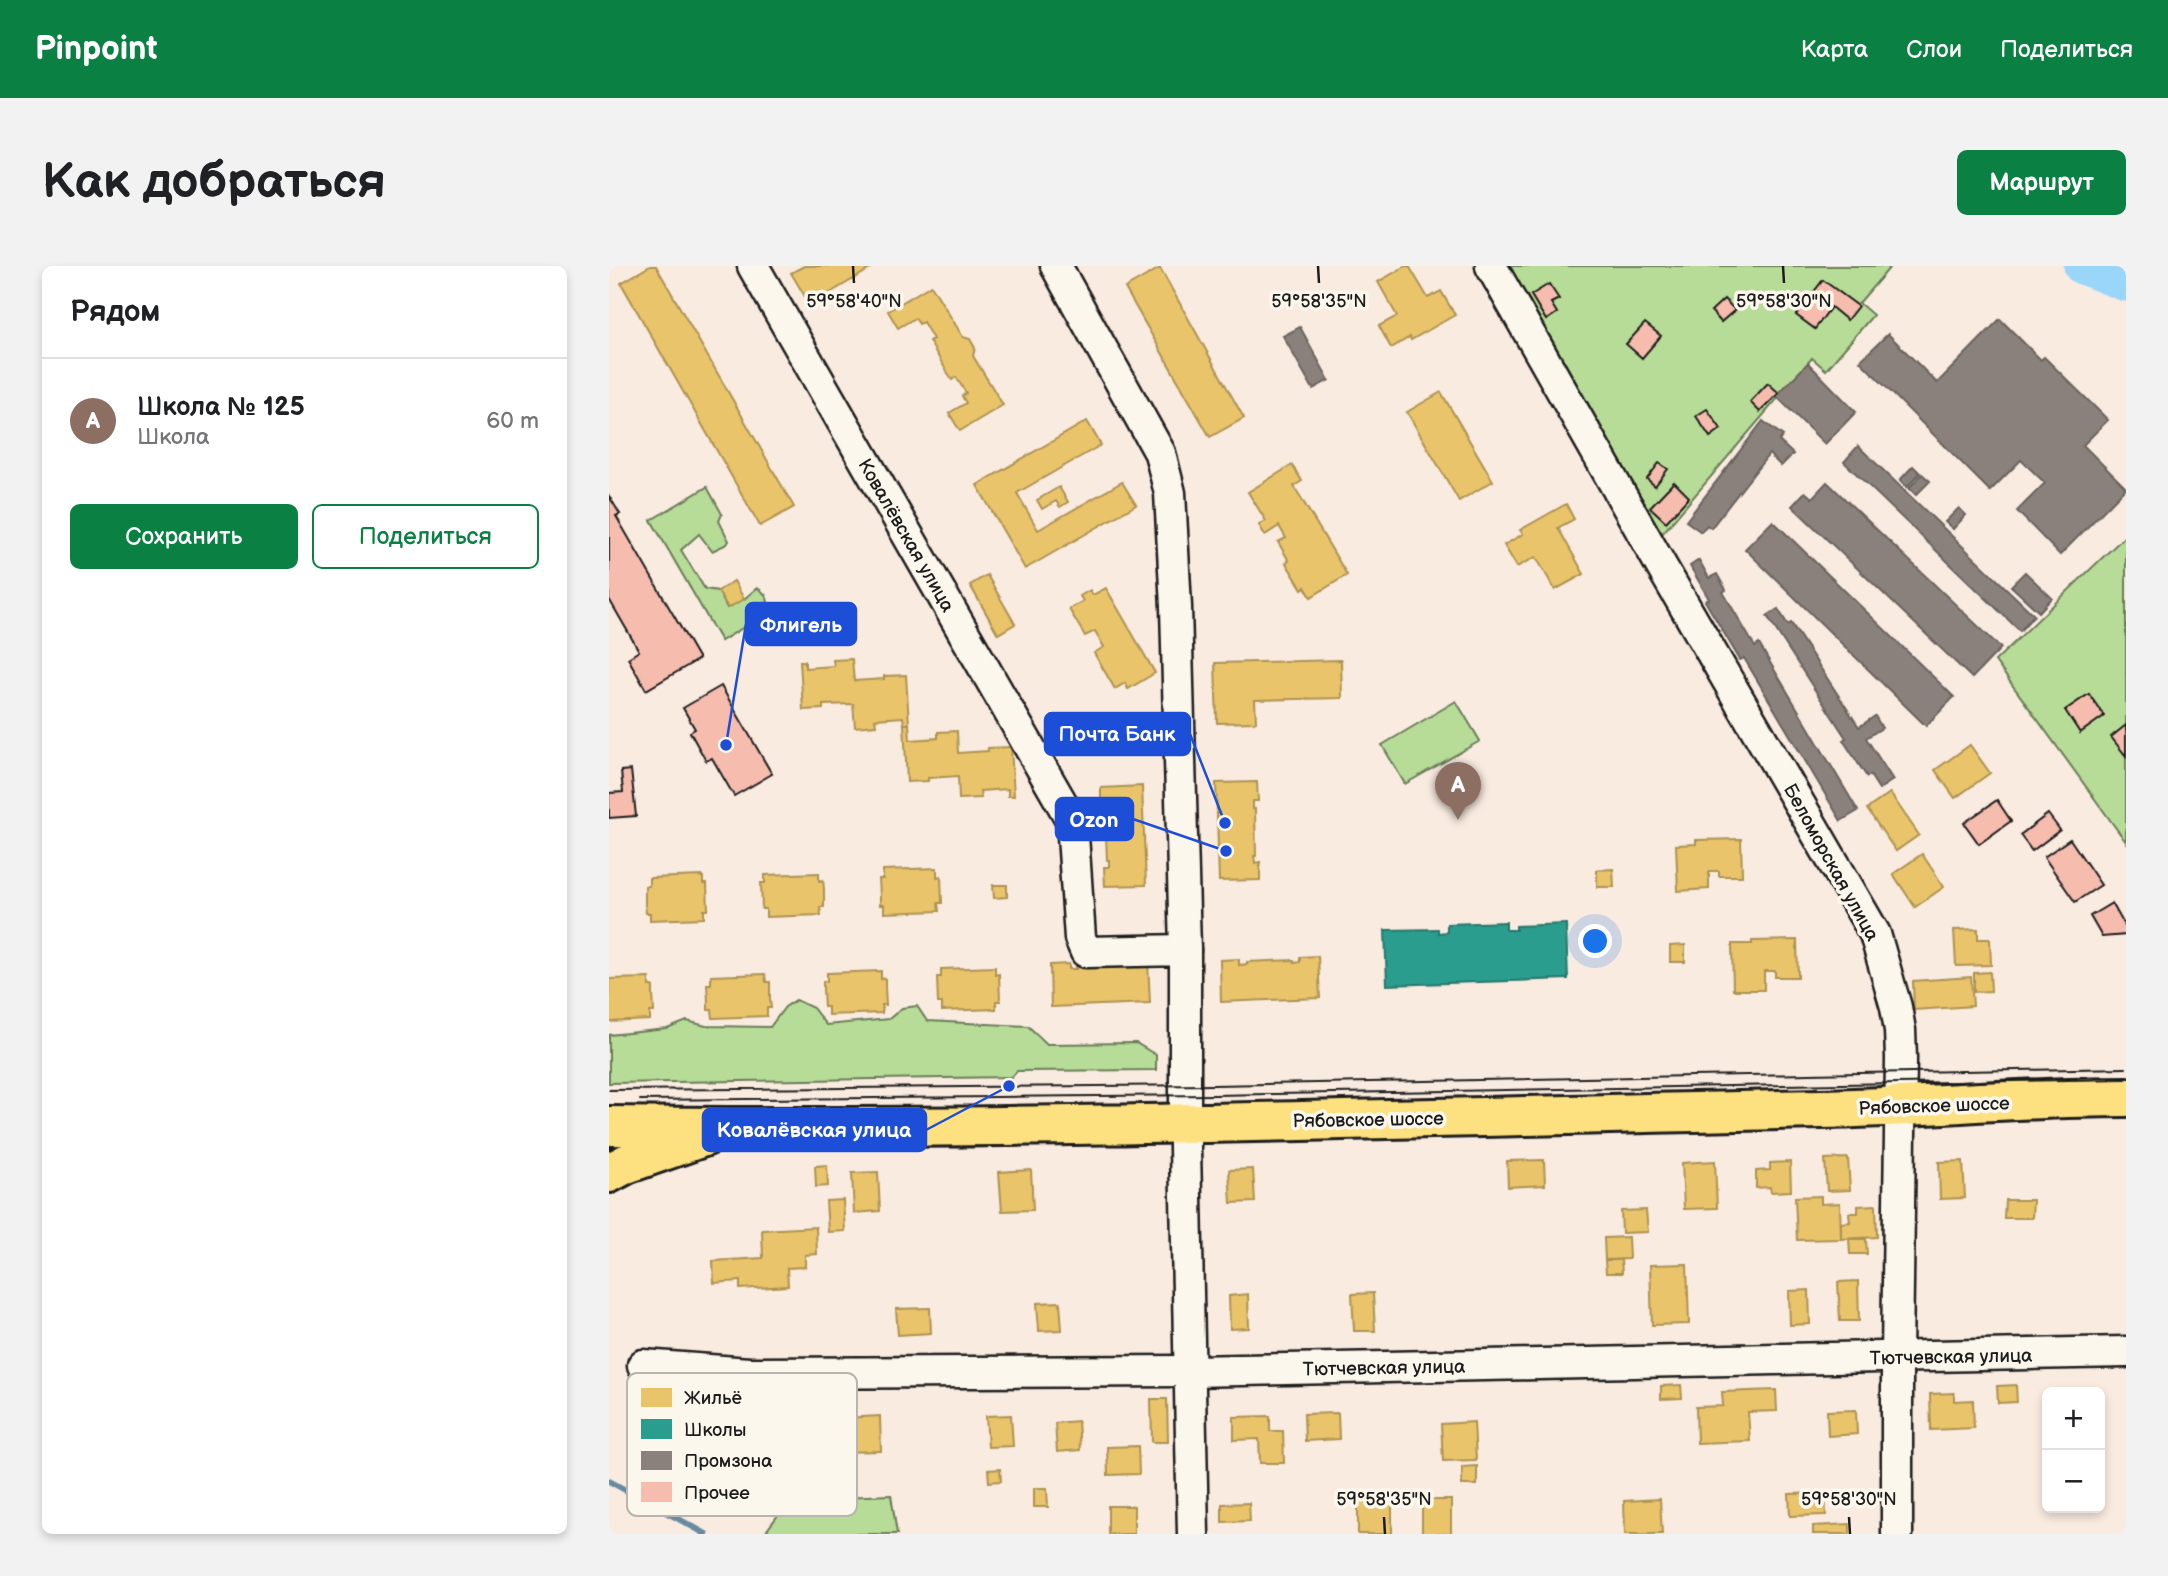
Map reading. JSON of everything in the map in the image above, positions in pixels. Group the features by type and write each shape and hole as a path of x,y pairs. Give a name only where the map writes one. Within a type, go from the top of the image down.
{"main road":[{"name":"Рябовское шоссе","path":"609,1126 968,1127 1902,1107 2126,1097"},
{"path":"609,1173 626,1164 706,1136 749,1127"}],"street":[{"name":"Ковалёвская улица","path":"753,266 1072,821 1080,938 1086,952 1185,950"},
{"path":"1056,266 1160,453 1170,492 1176,607 1185,950 1185,1122 1193,1534"},
{"name":"Беломорская улица","path":"1491,266 1875,934 1900,1030 1902,1107 1897,1534"},
{"name":"Тютчевская улица","path":"643,1365 749,1373 1190,1371 2126,1352"}],"green space":[{"path":"1506,266 1891,266 1859,303 1873,315 1826,370 1812,358 1662,534"},
{"path":"707,487 722,514 719,521 729,541 712,551 699,534 681,550 705,589 718,591 727,608 757,588 763,592 768,602 767,613 721,641 651,520"},
{"path":"2126,535 2126,842 1995,661"},
{"path":"1456,701 1480,741 1405,784 1382,745"},
{"path":"796,1000 813,1008 826,1025 889,1019 902,1008 917,1006 927,1021 1028,1026 1047,1044 1136,1043 1156,1055 1156,1070 1017,1071 1012,1077 609,1083 609,1035 667,1029 687,1021 706,1026 770,1027 785,1007"},
{"path":"891,1495 897,1534 764,1534 777,1516 857,1516 857,1496"}],"building: Жильё":[{"path":"650,266 656,266 794,507 760,526 621,283"},
{"path":"804,266 875,266 810,305 791,273"},
{"path":"1409,266 1428,298 1441,291 1455,315 1391,348 1379,326 1397,316 1378,282"},
{"path":"1160,268 1244,418 1210,437 1125,288"},
{"path":"931,285 963,337 970,339 975,348 973,356 1003,405 960,431 949,413 966,403 962,396 966,393 956,377 952,380 929,341 933,339 923,322 919,324 915,318 898,328 888,311"},
{"path":"1441,392 1493,481 1459,501 1407,412"},
{"path":"1087,421 1101,445 1017,493 1038,530 1122,482 1136,505 1025,569 977,485"},
{"path":"1292,465 1302,481 1294,486 1347,575 1311,597 1305,587 1302,589 1286,563 1289,561 1278,542 1286,538 1279,526 1265,535 1259,525 1266,521 1248,492"},
{"path":"1059,487 1068,502 1060,507 1056,501 1042,509 1037,500"},
{"path":"1566,504 1574,519 1558,528 1584,574 1555,590 1536,557 1517,567 1504,545 1523,534 1520,530"},
{"path":"987,575 1015,624 998,634 970,585"},
{"path":"734,581 744,599 728,608 718,591"},
{"path":"1106,588 1155,673 1128,689 1125,683 1115,689 1094,653 1104,647 1095,631 1085,636 1069,609 1083,601 1080,596 1090,590 1093,595"},
{"path":"852,659 854,681 906,675 909,724 904,724 903,717 875,719 876,725 855,727 853,704 823,705 823,709 803,710 800,661 805,661 805,668 834,666 833,660"},
{"path":"1341,660 1342,698 1255,700 1256,722 1217,723 1215,663"},
{"path":"904,724 909,724 910,740 938,738 938,732 957,731 958,753 1011,747 1014,796 1008,796 1008,789 980,791 981,798 959,799 958,776 907,782"},
{"path":"1970,745 1990,773 1955,798 1935,770"},
{"path":"1257,782 1258,801 1253,801 1254,856 1255,863 1260,862 1260,880 1219,881 1216,783"},
{"path":"1142,786 1146,885 1105,886 1104,867 1109,867 1105,812 1107,806 1101,806 1101,788"},
{"path":"1890,793 1919,835 1896,851 1867,809"},
{"path":"1741,839 1742,876 1719,876 1719,871 1709,871 1709,889 1678,891 1676,845 1696,844 1696,840"},
{"path":"1922,854 1944,887 1915,907 1893,874"},
{"path":"937,868 937,877 941,876 942,903 938,903 939,911 884,913 884,905 880,905 879,879 883,879 883,870"},
{"path":"1613,869 1614,887 1597,887 1597,870"},
{"path":"819,873 819,881 823,880 824,889 821,915 766,917 766,909 762,909 761,883 765,883 765,875"},
{"path":"703,876 703,884 707,884 708,910 704,910 704,918 650,920 645,904 645,886 649,886 649,878"},
{"path":"993,885 1007,885 1007,897 994,898"},
{"path":"1978,929 1978,939 1990,939 1991,965 1956,966 1954,930"},
{"path":"1797,940 1798,977 1775,977 1775,971 1764,971 1764,990 1733,990 1732,944"},
{"path":"1685,945 1685,962 1670,962 1670,946"},
{"path":"1318,956 1320,998 1221,1002 1220,960 1239,959 1239,965 1247,962 1294,960 1294,963 1300,962 1300,957"},
{"path":"1148,961 1150,1003 1051,1007 1050,965 1069,964 1069,969 1124,965 1130,967 1130,962"},
{"path":"995,967 995,975 999,974 1000,1001 996,1001 996,1009 942,1011 942,1003 938,1003 937,977 941,977 941,969"},
{"path":"881,971 881,979 885,978 886,1005 882,1005 882,1013 828,1015 828,1007 824,1007 823,990 827,973"},
{"path":"1990,972 1991,991 1974,992 1974,973"},
{"path":"765,974 766,982 770,982 771,1008 767,1008 767,1016 713,1018 712,1010 708,1010 707,984 711,984 711,976"},
{"path":"1971,977 1973,1006 1914,1010 1913,981"},
{"path":"649,978 649,986 653,986 654,1012 650,1012 650,1020 609,1022 609,979"},
{"path":"1848,1158 1850,1190 1827,1191 1825,1159"},
{"path":"1544,1160 1545,1185 1508,1187 1507,1161"},
{"path":"1715,1161 1717,1208 1684,1209 1682,1163"},
{"path":"1963,1161 1965,1198 1940,1199 1939,1162"},
{"path":"1790,1162 1791,1191 1771,1192 1770,1187 1756,1188 1756,1171 1770,1170 1770,1163"},
{"path":"827,1165 828,1186 816,1187 815,1166"},
{"path":"1253,1169 1255,1202 1231,1203 1229,1170"},
{"path":"1031,1170 1033,1210 1002,1211 999,1172"},
{"path":"878,1172 880,1211 854,1213 852,1173"},
{"path":"1821,1196 1821,1204 1840,1203 1841,1239 1797,1240 1795,1197"},
{"path":"843,1200 845,1231 828,1232 826,1201"},
{"path":"2005,1200 2033,1200 2032,1218 2004,1218"},
{"path":"1876,1205 1877,1237 1841,1239 1841,1223 1850,1222 1849,1213 1858,1213 1858,1206"},
{"path":"1646,1210 1648,1232 1622,1233 1621,1211"},
{"path":"816,1227 817,1254 805,1255 805,1267 787,1268 788,1286 740,1289 740,1281 714,1283 713,1261 763,1258 762,1230"},
{"path":"1628,1237 1629,1259 1605,1260 1604,1238"},
{"path":"1849,1239 1866,1239 1867,1254 1850,1254"},
{"path":"1605,1260 1621,1260 1622,1273 1606,1273"},
{"path":"1687,1264 1689,1324 1652,1325 1650,1265"},
{"path":"1858,1281 1859,1321 1840,1321 1838,1282"},
{"path":"1809,1290 1810,1324 1790,1325 1789,1291"},
{"path":"1373,1293 1375,1331 1354,1331 1352,1294"},
{"path":"1248,1294 1249,1328 1230,1329 1229,1296"},
{"path":"1060,1302 1062,1330 1039,1331 1037,1303"},
{"path":"930,1308 931,1333 898,1335 896,1309"},
{"path":"1681,1385 1682,1398 1661,1399 1661,1386"},
{"path":"2016,1385 2017,1402 1998,1403 1997,1386"},
{"path":"1776,1390 1777,1411 1748,1412 1750,1441 1697,1443 1696,1407 1723,1406 1722,1392"},
{"path":"1954,1393 1954,1401 1973,1400 1974,1428 1931,1430 1930,1394"},
{"path":"1151,1399 1167,1399 1168,1442 1152,1442"},
{"path":"1856,1410 1857,1434 1828,1436 1827,1411"},
{"path":"1338,1413 1339,1439 1305,1441 1304,1414"},
{"path":"1011,1415 1013,1446 988,1447 986,1416"},
{"path":"880,1416 881,1451 857,1452 857,1417"},
{"path":"1270,1416 1270,1431 1283,1431 1284,1463 1260,1463 1259,1439 1234,1440 1234,1417"},
{"path":"1078,1421 1080,1450 1057,1452 1055,1423"},
{"path":"1474,1422 1476,1460 1443,1461 1441,1424"},
{"path":"1138,1446 1139,1474 1108,1475 1107,1447"},
{"path":"1477,1466 1477,1485 1462,1485 1462,1467"},
{"path":"1000,1469 1001,1481 989,1482 988,1470"},
{"path":"1034,1488 1047,1488 1048,1507 1034,1507"},
{"path":"1825,1493 1826,1515 1790,1516 1789,1494"},
{"path":"1660,1499 1662,1534 1625,1534 1624,1501"},
{"path":"1422,1500 1451,1500 1451,1534 1422,1534"},
{"path":"1358,1501 1392,1501 1392,1534 1358,1534"},
{"path":"1249,1503 1250,1521 1222,1522 1222,1504"},
{"path":"1108,1506 1134,1506 1134,1534 1108,1534"},
{"path":"1850,1524 1850,1534 1813,1534 1813,1526"}],"building: Школы":[{"path":"1506,922 1506,930 1516,930 1516,926 1566,924 1568,979 1387,985 1385,930 1438,929 1438,933 1447,932 1447,924"}],"building: Промзона":[{"path":"2000,319 2041,360 2044,357 2108,420 2083,445 2126,488 2060,555 2017,511 2045,483 2021,460 1990,491 1860,361 1888,334 1937,383"},
{"path":"1300,327 1329,380 1313,389 1283,336"},
{"path":"1808,363 1856,412 1825,444 1776,396"},
{"path":"1763,421 1783,436 1779,441 1793,454 1781,466 1769,454 1711,528 1707,525 1701,532 1686,521"},
{"path":"1858,446 2034,615 2020,631 1844,462"},
{"path":"1913,466 1920,473 1907,487 1900,480"},
{"path":"1922,474 1930,481 1916,495 1909,488"},
{"path":"1827,482 2001,648 1972,678 1792,506 1805,492 1812,498"},
{"path":"1959,508 1966,515 1953,529 1945,522"},
{"path":"1773,521 1954,697 1926,726 1745,549"},
{"path":"1699,560 1709,578 1717,574 1726,590 1723,592 1755,647 1759,644 1858,811 1841,821 1744,658 1740,660 1705,601 1709,599 1690,566"},
{"path":"2025,572 2052,598 2039,612 2011,586"},
{"path":"1778,609 1788,625 1791,623 1859,727 1875,716 1882,728 1866,738 1893,780 1879,789 1870,775 1867,777 1843,740 1846,738 1767,616"}],"building: Прочее":[{"path":"1823,280 1858,306 1847,320 1831,307 1815,329 1796,315"},
{"path":"1549,284 1559,299 1551,303 1557,313 1546,320 1531,295"},
{"path":"1724,299 1735,310 1721,322 1711,311"},
{"path":"1645,323 1661,336 1642,358 1626,344"},
{"path":"1768,383 1779,393 1760,412 1750,402"},
{"path":"1707,409 1721,429 1710,437 1696,416"},
{"path":"1659,463 1668,469 1655,486 1647,479"},
{"path":"1674,482 1689,497 1666,522 1650,507"},
{"path":"609,496 620,514 616,516 699,659 646,690 628,658 639,651 609,599"},
{"path":"721,686 772,774 734,796 712,758 706,761 690,732 695,729 683,708"},
{"path":"2089,694 2104,716 2080,733 2065,710"},
{"path":"2126,725 2126,756 2111,737"},
{"path":"631,770 636,816 609,818 609,793 623,792 621,771"},
{"path":"1997,800 2011,821 1979,844 1964,823"},
{"path":"2048,814 2060,830 2032,851 2020,835"},
{"path":"2070,839 2101,885 2075,902 2044,857"},
{"path":"2112,903 2126,928 2126,935 2102,937 2090,916"}],"waterway":[{"path":"2082,266 2126,283"},
{"path":"609,1481 627,1491"},
{"path":"673,1516 706,1534"}],"tram line":[{"path":"609,1090 1214,1085 2126,1068"},
{"path":"640,1100 1215,1095 2126,1079"}],"place":[{"name":"Флигель","path":"726,745"},
{"name":"Школа № 125","path":"1458,820"},
{"name":"Почта Банк","path":"1225,823"},
{"name":"Ozon","path":"1226,851"},
{"name":"Ковалёвская улица","path":"1009,1086"}]}
